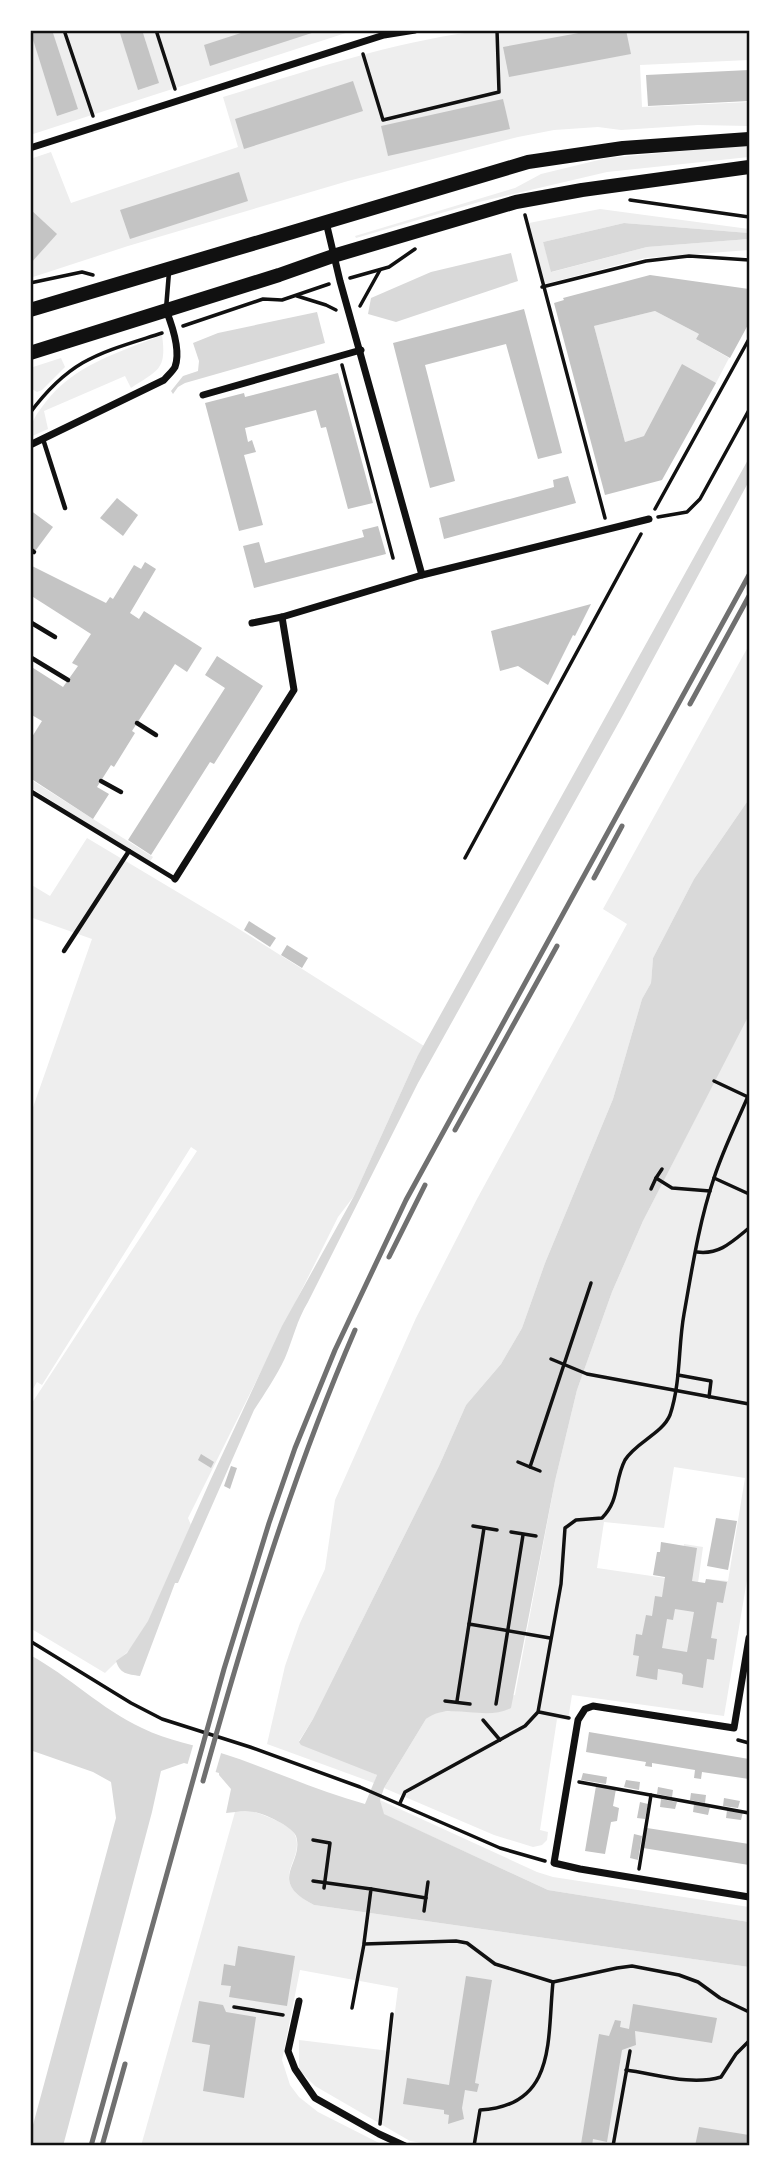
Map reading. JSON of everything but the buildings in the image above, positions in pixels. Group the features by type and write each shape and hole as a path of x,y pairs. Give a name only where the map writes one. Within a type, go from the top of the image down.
{"main road":[{"path":"30,310 528,163 623,148 749,139"},
{"path":"30,353 333,256 516,202 749,167"}],"street":[{"path":"30,148 384,33 415,30"},
{"path":"326,222 333,256 422,575"},
{"path":"30,445 164,380 175,367 174,329 166,310"},
{"path":"203,395 361,350"},
{"path":"252,623 282,617 422,575 649,519"},
{"path":"175,879 294,691 282,617"},
{"path":"749,1637 734,1728 593,1706 584,1709 578,1720 566,1779 554,1863 749,1896"},
{"path":"299,2001 288,2051 295,2069 315,2098 405,2146"}],"lane":[{"path":"166,310 170,268"},
{"path":"43,439 65,508"},
{"path":"30,622 55,637"},
{"path":"30,657 68,680"},
{"path":"137,723 156,736"},
{"path":"101,781 121,792"},
{"path":"30,792 175,879"},
{"path":"64,951 129,851"}],"path":[{"path":"64,30 97,128"},
{"path":"156,30 179,101"},
{"path":"360,43 383,120 499,92 496,30"},
{"path":"620,199 749,217"},
{"path":"537,213 525,215 608,528"},
{"path":"31,410 54,383 74,366 104,352 262,299 282,300 389,267 415,249 427,245"},
{"path":"542,287 646,261 689,256 749,260"},
{"path":"30,283 82,272 118,284"},
{"path":"466,858 749,340"},
{"path":"340,356 393,558"},
{"path":"649,519 687,512 700,499 749,410"},
{"path":"400,1803 405,1792 525,1726 538,1712 561,1584 565,1528 576,1520 602,1518 608,1512 613,1505 624,1462 669,1418 676,1391 683,1318 710,1191 748,1096 715,1081"},
{"path":"651,1189 662,1169"},
{"path":"656,1178 672,1188 710,1191"},
{"path":"714,1178 749,1194"},
{"path":"696,1252 712,1254 749,1228"},
{"path":"530,1467 591,1283"},
{"path":"551,1359 587,1374 749,1404"},
{"path":"678,1375 712,1381 709,1397"},
{"path":"517,1462 540,1471"},
{"path":"472,1526 497,1530"},
{"path":"457,1702 484,1528"},
{"path":"511,1532 536,1536"},
{"path":"496,1704 523,1535"},
{"path":"469,1624 550,1637"},
{"path":"30,1641 162,1719 250,1747 360,1787 500,1848 554,1863"},
{"path":"445,1700 470,1704"},
{"path":"538,1712 578,1720"},
{"path":"483,1720 500,1740"},
{"path":"566,1779 749,1813 749,1807"},
{"path":"637,1878 651,1795"},
{"path":"313,1840 330,1843 324,1888"},
{"path":"313,1881 426,1898"},
{"path":"424,1911 428,1882"},
{"path":"352,2008 371,1889"},
{"path":"364,1944 456,1941 467,1943 495,1964 553,1982 632,1966 679,1975 698,1982 720,1998 749,2011"},
{"path":"474,2146 480,2110 521,2100 539,2079 547,2058 553,1982"},
{"path":"234,2007 296,2017"},
{"path":"379,2134 393,2014"},
{"path":"626,2070 690,2080 711,2080 721,2077 749,2040"},
{"path":"612,2146 630,2051"}],"shaded area":[{"path":"30,30 355,30 30,135"},
{"path":"486,30 749,30 749,60 640,65 642,107 749,102 749,126 698,125 621,130 598,127 554,130 518,137 348,181 30,278 30,159 51,152 71,203 238,147 223,97 386,49"},
{"path":"749,145 749,157 607,172 479,202 356,238 355,236 515,188 541,174 607,158"},
{"path":"600,209 749,229 749,233 624,223 543,242 552,272 647,247 749,239 749,250 645,258 545,284 529,223"},
{"path":"624,223 749,233 749,239 647,247 551,272 543,242"},
{"path":"511,253 518,281 396,322 368,314 371,298 431,272"},
{"path":"655,311 699,334 696,339 729,358 716,383 644,436 625,442 594,326"},
{"path":"317,312 325,343 185,383 173,394 171,391 183,376 198,371 199,361 193,343 218,333"},
{"path":"162,335 162,362 154,373 131,388 125,376 44,411 48,429 30,437 32,423 39,411 70,378 98,361"},
{"path":"61,358 65,367 42,390 37,392 32,389 30,368"},
{"path":"749,458 749,481 623,715 418,1083 304,1309 285,1358 254,1410 178,1583 175,1583 140,1676 125,1673 116,1661 127,1653 148,1621 282,1326 354,1196 417,1057"},
{"path":"749,645 749,799 694,879 653,958 651,983 642,999 613,1099 545,1263 522,1328 501,1364 466,1405 439,1466 313,1719 299,1741 377,1775 374,1783 267,1744 285,1666 300,1623 325,1569 335,1500 416,1318 477,1199 627,924 603,909"},
{"path":"30,779 153,857 149,863 30,787"},
{"path":"749,799 749,1015 643,1221 612,1292 577,1390 555,1481 511,1708 490,1713 445,1712 426,1719 384,1788 380,1800 384,1814 548,1890 749,1922 749,1967 314,1905 292,1888 289,1880 297,1846 293,1832 277,1821 251,1811 226,1813 231,1789 219,1773 184,1763 161,1771 63,2146 30,2146 30,2136 116,1818 111,1782 93,1772 30,1750 30,1655 113,1712 152,1732 224,1754 365,1804 377,1775 299,1742 439,1466 466,1405 501,1364 522,1328 545,1263 613,1099 642,999 651,983 653,958 694,879"},
{"path":"87,838 231,924 424,1046 354,1196 338,1217 188,1518 191,1525 146,1626 135,1643 105,1673 30,1628 30,1406 197,1151 191,1147 42,1385 37,1382 30,1394 30,1116 92,939 30,917 30,884 50,896"},
{"path":"749,1013 749,1568 724,1716 572,1695 568,1720 557,1719 540,1830 548,1832 547,1840 542,1845 533,1847 494,1835 384,1788 426,1719 434,1712 447,1712 515,1695 555,1481 577,1390 612,1292 643,1221","holes":["674,1467 745,1478 728,1581 708,1579 707,1584 698,1583 703,1547 684,1544 679,1580 597,1568 604,1522 664,1528"]},
{"path":"380,1800 537,1872 553,1877 749,1907 749,1922 548,1890 383,1814"},
{"path":"252,1811 276,1820 295,1835 297,1845 290,1870 291,1887 299,1896 314,1905 749,1967 749,2146 440,2146 410,2141 315,2086 299,2070 299,2040 390,2051 398,1988 300,1970 282,2060 290,2085 299,2097 318,2112 385,2146 141,2146 235,1812"}],"pier":[{"path":"194,1742 222,1750 215,1774 187,1766"}],"railway":[{"path":"91,2146 224,1669 295,1448 335,1350 406,1200 749,575"},
{"path":"690,704 749,596"},
{"path":"594,878 622,826"},
{"path":"455,1130 557,946"},
{"path":"389,1257 425,1185"},
{"path":"203,1781 272,1552 311,1440 355,1330"},
{"path":"102,2146 125,2064"}]}
